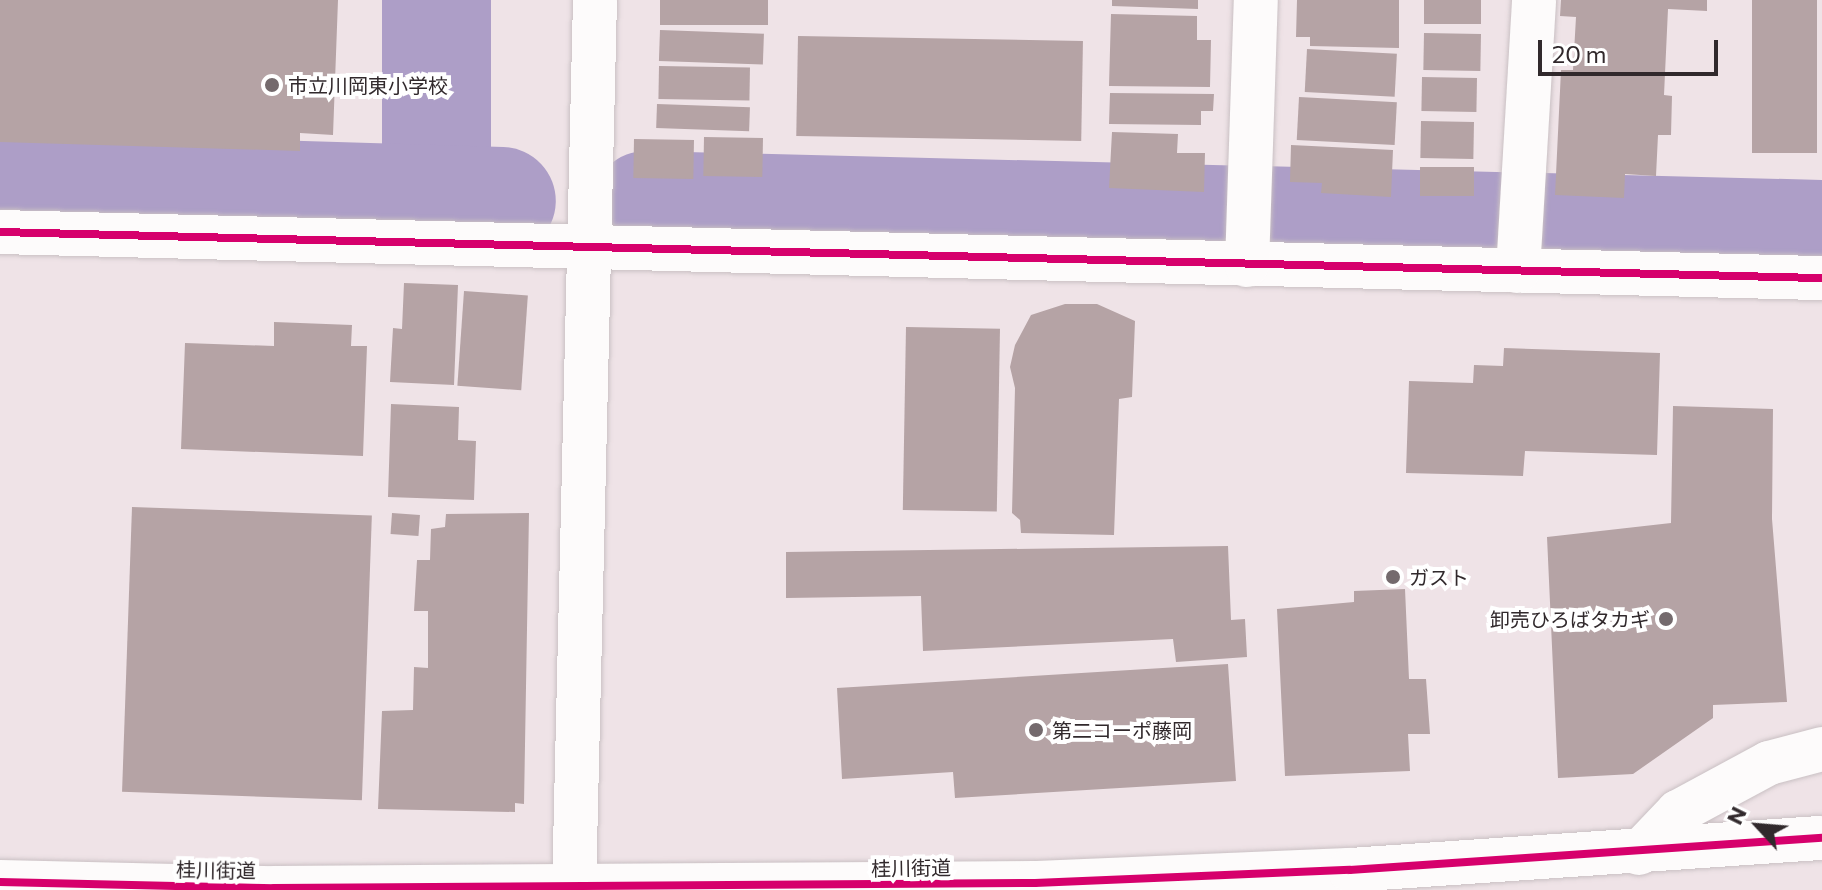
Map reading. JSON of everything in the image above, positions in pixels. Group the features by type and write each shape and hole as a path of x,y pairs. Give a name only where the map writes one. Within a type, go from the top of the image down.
{"street":[{"path":"574,889 595,0"},
{"path":"1247,265 1256,0"},
{"path":"1518,271 1534,0"},
{"path":"0,232 1822,278"},
{"path":"1639,853 1678,812 1769,763 1822,749"},
{"name":"桂川街道","path":"0,882 274,888 574,889 1191,884 1822,838"}],"shaded area":[{"path":"382,0 491,0 491,148 382,148"}],"building":[{"path":"0,0 338,0 333,135 300,133 300,151 0,142"},
{"path":"660,0 768,0 768,25 660,25"},
{"path":"1112,0 1198,0 1198,9 1112,6"},
{"path":"1297,0 1399,0 1399,48 1310,46 1310,37 1296,37"},
{"path":"1424,0 1481,0 1481,24 1424,24"},
{"path":"1561,0 1707,0 1707,11 1668,9 1664,95 1672,96 1671,135 1658,135 1656,176 1625,174 1624,198 1555,195 1561,70 1573,70 1576,17 1560,16"},
{"path":"1752,0 1817,0 1817,153 1752,153"},
{"path":"1111,14 1197,16 1197,40 1211,40 1210,87 1109,86"},
{"path":"660,30 764,34 763,65 659,61"},
{"path":"1424,33 1481,34 1480,71 1423,70"},
{"path":"798,36 1083,41 1081,141 796,136"},
{"path":"1307,49 1397,54 1395,97 1305,92"},
{"path":"659,66 750,68 749,101 658,99"},
{"path":"1422,77 1477,78 1476,112 1421,111"},
{"path":"1110,93 1214,94 1213,111 1201,111 1201,125 1109,124"},
{"path":"1299,97 1397,102 1395,145 1297,140"},
{"path":"657,104 750,107 749,131 656,128"},
{"path":"1421,121 1474,122 1473,159 1420,158"},
{"path":"1112,132 1178,134 1177,153 1205,153 1204,192 1109,188"},
{"path":"704,137 763,138 762,177 703,176"},
{"path":"634,139 694,140 693,179 633,178"},
{"path":"1291,145 1393,150 1391,197 1321,193 1322,183 1290,182"},
{"path":"1420,167 1474,167 1474,196 1420,196"},
{"path":"404,283 458,285 454,385 390,382 393,328 402,329"},
{"path":"464,291 528,295 521,390 457,386"},
{"path":"1065,304 1097,304 1135,321 1132,397 1119,399 1114,535 1021,533 1020,520 1012,513 1015,388 1010,367 1015,345 1031,315"},
{"path":"274,322 352,325 351,346 367,346 363,456 181,449 185,343 274,346"},
{"path":"906,327 1000,329 997,512 903,510"},
{"path":"1504,348 1660,353 1657,455 1525,451 1523,476 1406,473 1409,381 1473,383 1474,365 1503,366"},
{"path":"391,404 459,407 458,440 476,441 474,500 388,497"},
{"name":"卸売ひろばタカギ","path":"1673,406 1773,409 1772,519 1787,702 1713,705 1713,718 1633,774 1558,778 1547,537 1671,523"},
{"path":"132,507 372,515 362,800 122,792"},
{"path":"392,513 420,515 418,536 391,534"},
{"path":"529,513 524,804 515,803 515,812 378,809 382,711 413,710 414,667 428,668 428,611 414,611 417,560 430,560 431,529 445,527 446,514"},
{"path":"1228,546 1231,620 1245,619 1247,657 1176,662 1173,639 923,651 921,596 786,598 786,552"},
{"path":"1405,589 1409,679 1426,679 1430,734 1408,734 1410,771 1285,776 1277,609 1354,602 1354,591"},
{"name":"第二コーポ藤岡","path":"1228,664 1236,781 955,798 953,772 842,779 837,688"}],"waterway":[{"path":"0,186 502,201"},
{"path":"646,205 1822,234"}],"cycle path":[{"path":"0,232 1822,278"},
{"path":"0,882 274,888 1035,883 1350,870 1822,838"}],"place":[{"name":"市立川岡東小学校","path":"272,85"},
{"name":"ガスト","path":"1393,577"},
{"name":"卸売ひろばタカギ","path":"1666,619"},
{"name":"第二コーポ藤岡","path":"1036,730"}]}
